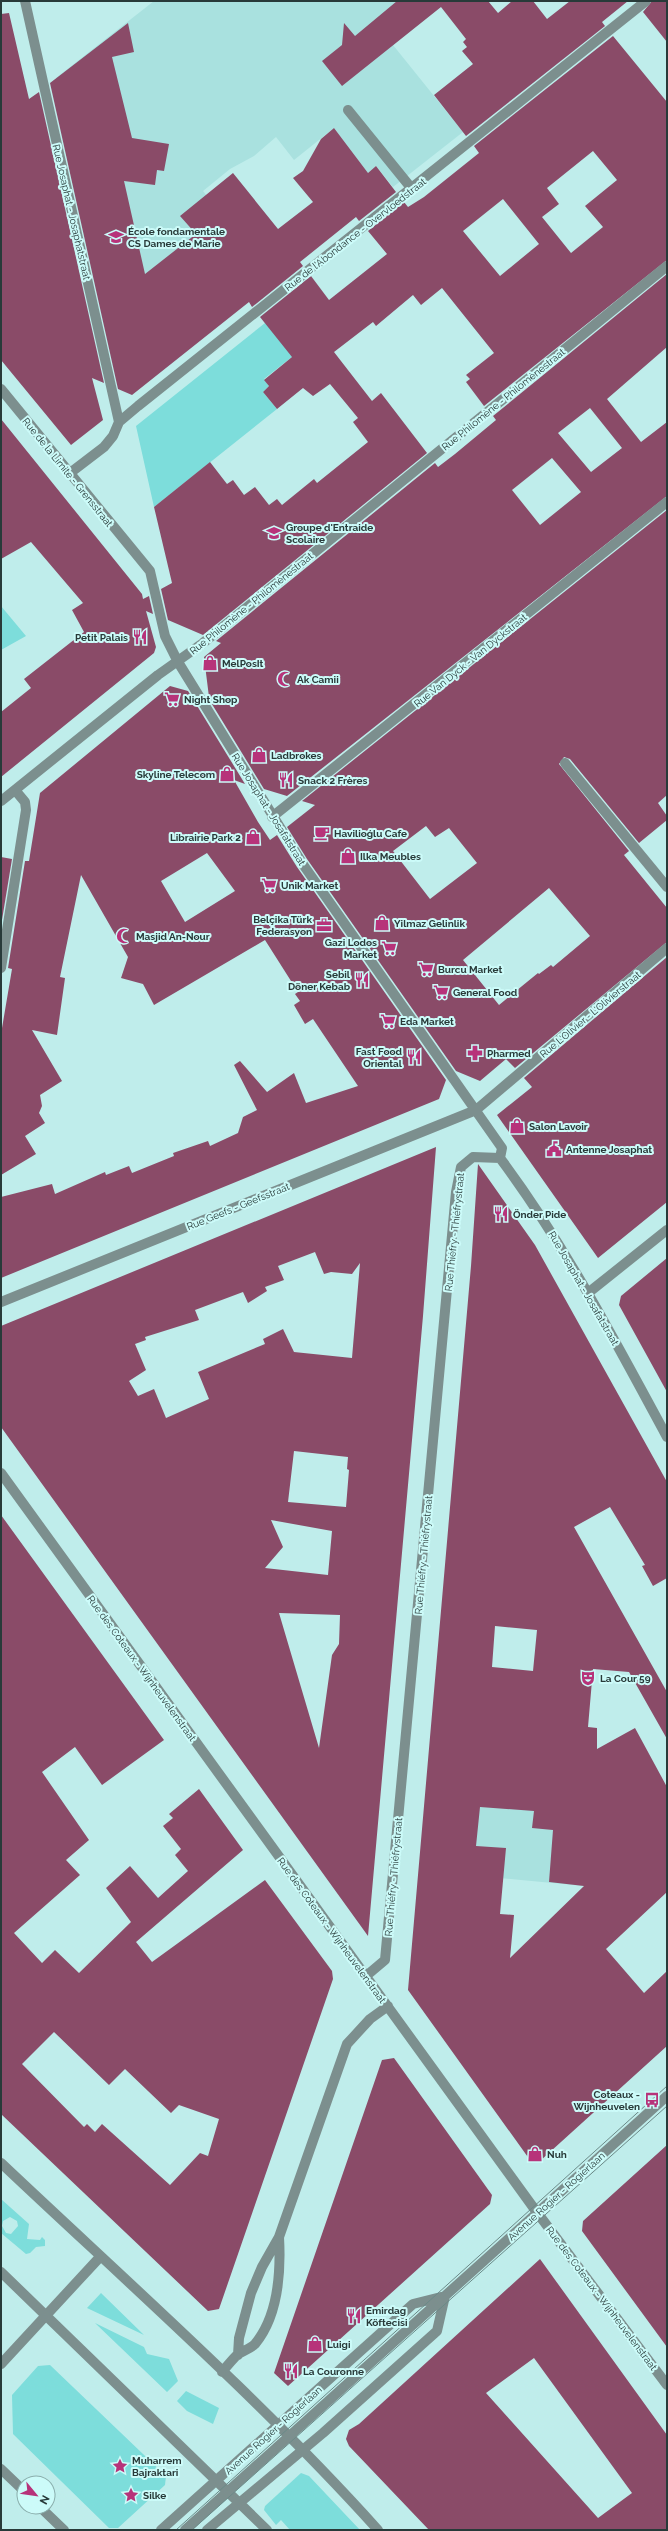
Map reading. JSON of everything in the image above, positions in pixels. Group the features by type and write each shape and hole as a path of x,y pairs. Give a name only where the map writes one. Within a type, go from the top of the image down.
{"street":[{"name":"Rue Josaphat - Josaphatstraat","path":"24,1 119,422"},
{"name":"Rue de l'Abondance - Overvloedstraat","path":"70,472 104,447 113,436 119,422 646,1"},
{"path":"348,110 412,189"},
{"name":"Rue Philomène - Philomènestraat","path":"1,800 158,675 178,662 667,266"},
{"name":"Rue de la Limite - Grensstraat","path":"1,389 136,555"},
{"name":"Rue Van Dyck - Van Dyckstraat","path":"272,817 667,502"},
{"name":"Rue Josaphat - Josafatstraat","path":"136,555 150,571 165,636 178,662 272,817 302,863 502,1148 500,1158 548,1225 588,1293 667,1436"},
{"path":"565,763 667,887"},
{"path":"1,968 26,810 25,802 15,790"},
{"name":"Rue L'Olivier - L'Olivierstraat","path":"476,1110 667,948"},
{"name":"Rue Geefs - Geefsstraat","path":"1,1302 476,1110"},
{"name":"Rue Thiéfry - Thiéfrystraat","path":"366,1976 385,1960 456,1192 461,1167 473,1158 500,1158"},
{"path":"588,1293 667,1230"},
{"name":"Rue des Coteaux - Wijnheuvelenstraat","path":"2,1478 538,2213 667,2385"},
{"path":"238,2354 239,2338 251,2293 262,2267 279,2237 347,2044 370,2018 388,2006"},
{"name":"Avenue Rogier - Rogierlaan","path":"185,2530 667,2096"},
{"path":"1,2163 222,2372 301,2450 318,2464 378,2530"},
{"path":"222,2372 238,2354 254,2346 263,2333 273,2305 281,2270 279,2237"},
{"path":"1,2364 44,2315 100,2257"},
{"path":"1,2272 267,2530"},
{"path":"207,2530 323,2433 437,2331 446,2295"},
{"name":"Avenue Rogier - Rogierlaan","path":"161,2530 413,2304 446,2295"},
{"path":"1,2469 16,2483"},
{"path":"48,2515 64,2530"}],"shaded area":[{"path":"154,1 448,1 393,45 463,132 393,187 376,166 368,173 334,128 294,160 276,137 254,156 230,169 203,191 229,223 148,289 56,78"},
{"path":"265,323 302,349 264,379 269,386 263,392 277,409 154,507 136,426"},
{"path":"1,606 26,636 1,650"},
{"path":"426,1791 631,1809 584,1886 469,1875"},
{"path":"1,2199 29,2224 27,2239 40,2240 42,2237 45,2240 45,2246 36,2247 30,2253 26,2254 1,2233","holes":["10,2217 17,2221 18,2226 11,2234 6,2233 2,2226 3,2221"]},
{"path":"101,2293 144,2335 87,2308"},
{"path":"95,2323 144,2347 147,2354 169,2359 178,2381 167,2392"},
{"path":"50,2365 166,2476 165,2485 118,2528 109,2528 13,2434 12,2395 38,2366"},
{"path":"186,2391 219,2408 213,2424 187,2411 177,2401"},
{"path":"301,2473 309,2476 360,2530 290,2530 281,2520 276,2525 264,2510 265,2506"}],"building":[{"path":"397,1 488,1 498,13 512,1 533,1 547,19 570,1 628,1 602,22 605,26 466,136 434,95 473,64 462,51 467,47 463,42 466,39 441,7 342,86 322,61 342,45 344,23 355,36"},
{"path":"652,1 667,1 667,42 643,12"},
{"path":"9,13 29,99 39,92 104,383 92,378 103,420 71,445 1,360 1,14"},
{"path":"128,23 134,52 112,57 132,138 169,144 164,171 157,170 155,185 124,181 145,274 196,234 180,216 233,173 278,229 313,202 293,178 303,171 321,139 334,128 368,173 376,166 396,192 359,221 356,217 300,262 303,266 252,307 249,302 132,395 118,389 50,83"},
{"path":"613,36 667,102 667,260 484,406 466,382 470,379 466,375 494,353 442,288 421,305 413,295 376,326 373,322 334,352 372,401 381,393 427,453 203,635 168,620 161,589 172,583 154,507 210,462 227,484 233,480 244,495 255,487 269,505 277,499 282,505 314,479 317,483 368,442 353,422 358,418 330,384 313,396 303,388 277,409 263,392 269,386 264,380 292,357 260,317 311,276 329,300 387,254 368,231 404,202 408,207 424,197 479,153 474,146","holes":["593,151 617,180 585,206 603,227 571,253 542,217 559,204 547,188","503,199 539,244 500,276 463,231"]},
{"path":"667,274 667,347 607,399 641,442 667,422 667,496 287,796 264,789 207,696 209,697 204,657 221,643 216,641 435,463 438,467 496,420 493,416","holes":["590,408 622,448 591,472 558,433","552,458 581,492 540,525 512,490"]},
{"path":"1,419 142,594 143,599 149,596 153,614 146,611 156,647 154,653 1,777 1,712 31,688 24,679 84,632 72,610 83,603 31,542 1,559"},
{"path":"667,510 667,795 658,803 667,816 667,820 639,843 570,759 564,757 559,764 629,851 624,855 667,908 667,942 515,1068 506,1059 480,1081 456,1071 307,859 287,827 315,805 302,801","holes":["426,826 435,837 449,828 477,863 430,899 393,851","549,888 590,936 553,967 551,965 539,974 538,973 499,1005 463,960"]},
{"path":"170,686 188,691 245,784 234,780 258,822 270,840 277,835 297,867 446,1080 439,1099 1,1278 1,1197 52,1184 55,1194 105,1172 106,1175 129,1166 132,1173 174,1156 173,1153 208,1141 210,1146 238,1133 243,1117 257,1110 234,1065 240,1061 267,1092 294,1073 306,1103 358,1086 313,1019 305,1024 294,1005 300,1001 295,994 298,992 265,940 154,1005 143,984 121,978 128,957 81,875 60,977 65,978 57,1035 32,1030 62,1081 40,1095 42,1106 39,1113 45,1123 25,1136 36,1154 1,1175 1,1034 12,969 8,968 25,861 29,861 40,793","holes":["207,853 235,891 185,922 161,881"]},
{"path":"1,857 12,859 1,926"},
{"path":"667,957 667,1202 598,1258 497,1115 532,1087 524,1078"},
{"path":"436,1147 423,1316 368,1936 1,1427 1,1326","holes":["315,1252 324,1274 331,1272 352,1274 360,1263 352,1358 294,1352 283,1329 263,1339 265,1344 198,1372 209,1399 166,1418 154,1389 138,1396 129,1381 146,1370 135,1344 146,1340 145,1337 199,1320 195,1310 243,1292 248,1303 267,1291 265,1287 284,1280 278,1266","294,1451 348,1457 347,1469 349,1470 346,1507 288,1502","271,1520 332,1531 328,1575 265,1568 283,1547","279,1613 340,1615 339,1644 332,1655 319,1748"]},
{"path":"478,1164 535,1245 667,1482 667,1578 653,1586 642,1566 645,1565 610,1507 574,1527 667,1692 667,1739 629,1672 593,1669 588,1727 597,1728 597,1749 635,1728 667,1787 667,1892 606,1949 644,1993 667,1971 667,2046 540,2161 530,2160 408,1990 471,1266","holes":["495,1626 537,1630 533,1671 492,1667","480,1807 534,1811 532,1828 553,1830 549,1882 584,1886 510,1958 514,1915 500,1914 506,1848 476,1846"]},
{"path":"667,1258 667,1392 619,1305 621,1296"},
{"path":"1,1515 164,1740 102,1785 75,1747 42,1772 89,1840 66,1860 80,1875 14,1933 42,1963 55,1950 79,1973 131,1922 106,1888 130,1866 158,1898 188,1871 175,1855 181,1849 163,1826 173,1818 169,1814 199,1789 243,1850 136,1942 152,1962 265,1880 332,1971 333,1979 219,2309 208,2311 1,2114","holes":["54,2032 109,2085 125,2069 171,2113 179,2105 219,2119 208,2156 200,2153 170,2185 102,2124 95,2132 87,2124 84,2127 22,2064"]},
{"path":"394,2058 492,2195 490,2204 288,2386 274,2373 382,2060"},
{"path":"667,2145 667,2347 582,2231 583,2221"},
{"path":"540,2259 667,2435 667,2530 429,2530 349,2446 346,2439 349,2430 359,2424","holes":["534,2358 632,2493 598,2518 486,2393"]}],"tram line":[{"path":"176,2530 667,2086"},
{"path":"192,2530 667,2106"}],"place":[{"name":"École fondamentale CS Dames de Marie","path":"116,237"},
{"name":"Groupe d'Entraide Scolaire","path":"274,533"},
{"name":"Petit Palais","path":"140,637"},
{"name":"MelPosIt","path":"210,663"},
{"name":"Ak Camii","path":"285,679"},
{"name":"Night Shop","path":"172,699"},
{"name":"Ladbrokes","path":"259,755"},
{"name":"Skyline Telecom","path":"227,774"},
{"name":"Snack 2 Frères","path":"286,780"},
{"name":"Havilioǵlu Cafe","path":"322,833"},
{"name":"Librairie Park 2","path":"253,837"},
{"name":"Ilka Meubles","path":"348,856"},
{"name":"Unik Market","path":"269,885"},
{"name":"Yilmaz Gelinlik","path":"382,923"},
{"name":"Belçika Türk Federasyon","path":"324,925"},
{"name":"Masjid An-Nour","path":"124,936"},
{"name":"Gazi Lodos Market","path":"389,948"},
{"name":"Burcu Market","path":"426,969"},
{"name":"Sebil Döner Kebab","path":"362,980"},
{"name":"General Food","path":"441,992"},
{"name":"Eda Market","path":"388,1021"},
{"name":"Pharmed","path":"475,1053"},
{"name":"Fast Food Oriental","path":"414,1057"},
{"name":"Salon Lavoir","path":"517,1126"},
{"name":"Antenne Josaphat","path":"554,1149"},
{"name":"Önder Pide","path":"501,1214"},
{"name":"La Cour 59","path":"588,1678"},
{"name":"Coteaux - Wijnheuvelen","path":"652,2100"},
{"name":"Nuh","path":"535,2154"},
{"name":"Emirdag Köftecisi","path":"354,2316"},
{"name":"Luigi","path":"315,2344"},
{"name":"La Couronne","path":"291,2371"},
{"name":"Muharrem Bajraktari","path":"120,2466"},
{"name":"Silke","path":"131,2495"}]}
